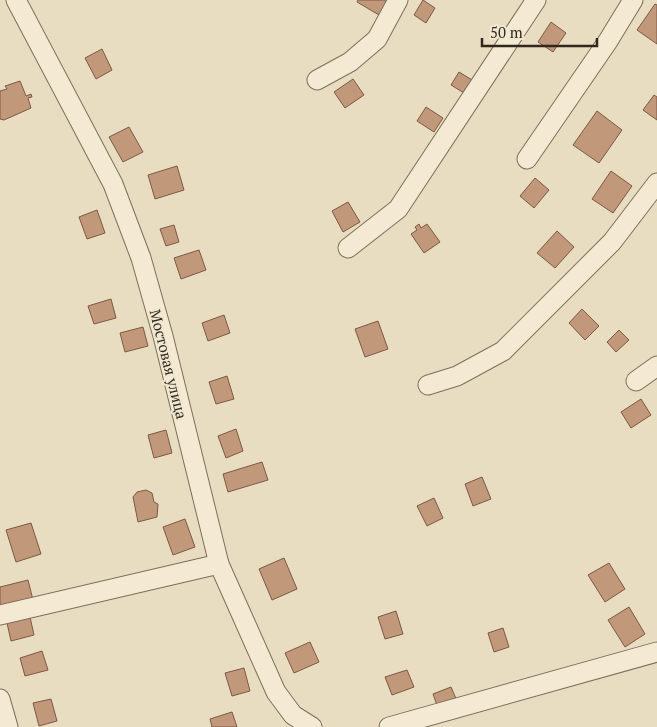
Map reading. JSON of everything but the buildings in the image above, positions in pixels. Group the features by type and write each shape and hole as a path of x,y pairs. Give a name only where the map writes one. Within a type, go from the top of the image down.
{"street":[{"name":"Мостовая улица","path":"16,0 113,184 141,258 163,336 219,564 276,692 293,715 312,727"},
{"path":"317,80 350,62 377,39 398,0"},
{"path":"348,248 398,209 536,0"},
{"path":"526,159 608,41 633,0"},
{"path":"428,385 457,376 503,351 612,242 657,183"},
{"path":"636,381 657,366"},
{"path":"0,615 219,564"},
{"path":"389,727 657,652"},
{"path":"0,698 8,727"}]}
